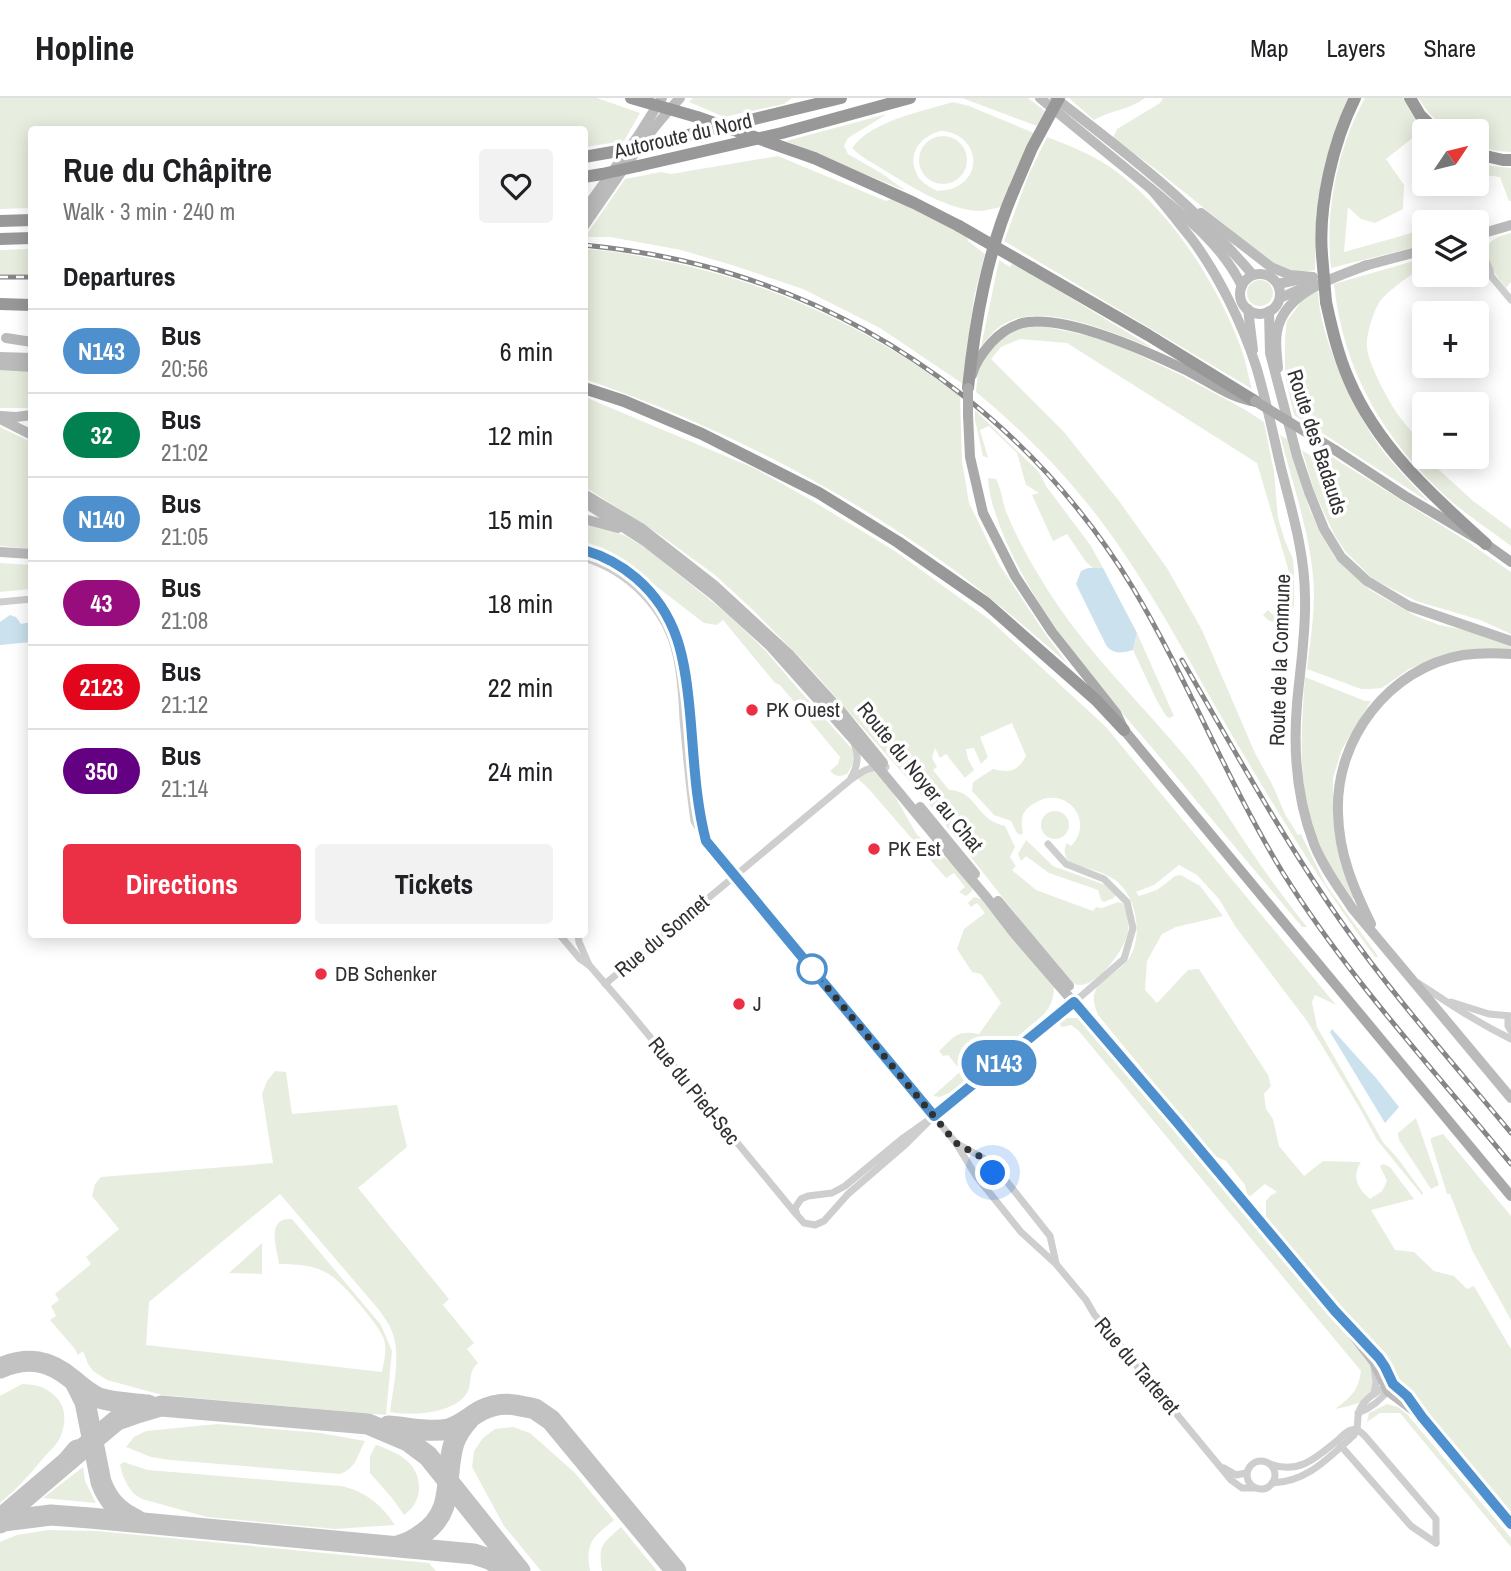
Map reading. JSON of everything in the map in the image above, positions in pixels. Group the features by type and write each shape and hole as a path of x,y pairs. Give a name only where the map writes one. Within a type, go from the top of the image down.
{"highway":[{"path":"631,98 749,134 814,158 914,203 1032,268 1255,401"},
{"name":"Autoroute du Nord","path":"588,156 655,143 841,98"},
{"name":"Autoroute du Nord","path":"588,176 782,133 910,98"},
{"path":"968,387 972,348 997,236 1032,148 1060,98"},
{"path":"1355,98 1328,174 1323,219 1322,255 1326,302 1338,351 1357,397 1387,445 1417,479 1486,544"},
{"path":"1410,98 1424,119"},
{"path":"1489,157 1511,160"},
{"path":"0,221 28,220"},
{"path":"0,239 28,238"},
{"path":"0,304 28,305"},
{"path":"588,389 625,401 702,434 819,493 898,542 986,603 1096,700 1124,730"}],"main road":[{"path":"588,205 662,98"},
{"path":"659,121 670,98"},
{"path":"588,220 659,121 680,98"},
{"name":"Route de la Commune","path":"1040,98 1183,214 1222,253 1242,286"},
{"path":"1060,98 1173,193 1226,244 1253,275"},
{"name":"Route de la Commune","path":"1151,189 1193,240 1237,319 1255,365 1296,526 1306,598 1297,704 1298,792 1315,846 1352,908 1511,1098"},
{"path":"1173,193 1218,224 1271,267 1290,275 1313,277"},
{"path":"1489,233 1511,225"},
{"path":"1278,284 1412,253"},
{"path":"1278,390 1277,342 1279,325 1286,311 1298,298 1332,279 1367,265"},
{"path":"1255,365 1248,309 1241,299 1244,281 1253,275 1270,276 1278,284 1280,298"},
{"path":"1248,309 1258,313 1269,311 1280,298 1313,283 1332,279"},
{"name":"Route des Badauds","path":"1269,311 1268,336 1278,390 1308,492 1324,529 1341,557 1367,581 1409,606 1511,641"},
{"path":"1511,562 1255,401 1237,398 1187,371 1105,336 1061,324 1018,324 1001,334 984,351 973,369 968,387 970,457 983,513 1015,576 1052,632 1116,713 1124,730 1511,1196"},
{"path":"6,338 28,341"},
{"path":"0,357 28,358"},
{"path":"0,365 28,367"},
{"path":"0,418 28,416"},
{"path":"0,418 28,433"},
{"name":"Route du Noyer au Chat","path":"588,496 641,528 714,585 790,655 840,710 1013,932 1077,1000 1335,1311 1374,1362 1383,1380 1389,1387 1407,1396 1511,1524"},
{"name":"Route du Noyer au Chat","path":"588,505 646,542 715,596 769,645 852,739 882,766"},
{"path":"588,520 614,526 646,542"},
{"path":"0,552 28,554"},
{"path":"1377,938 1346,868 1340,838 1339,788 1343,765 1352,741 1381,699 1420,671 1461,656 1479,653 1511,654"},
{"name":"Route du Noyer au Chat","path":"1335,1311 1379,1358 1385,1367 1389,1387"}],"street":[{"path":"1489,268 1491,276 1511,300"},
{"path":"588,552 614,563 641,582 662,606 675,631 682,650 687,679 699,810 706,841"},
{"path":"588,560 605,566 629,581 653,605 673,641 679,671 694,821 706,841"},
{"path":"0,602 28,599"},
{"path":"849,781 857,768 858,758 852,739"},
{"name":"Rue du Sonnet","path":"605,984 849,781 865,769 882,766"},
{"name":"Rue du Tarteret","path":"706,841 956,1143 976,1176 1021,1232 1056,1264 1231,1480 1242,1488 1256,1488"},
{"path":"934,1116 848,1194 824,1221 815,1225 804,1223 797,1215 795,1208 801,1199 832,1193 845,1186 1077,1000 1124,959 1133,928 1127,902 1104,879 1066,864 1048,845"},
{"path":"562,938 580,959 590,966"},
{"path":"578,938 590,966"},
{"name":"Rue du Pied-Sec","path":"590,966 797,1215"},
{"path":"1409,976 1485,1027 1511,1039"},
{"path":"1441,998 1489,1014 1510,1016 1508,1026 1511,1031"},
{"name":"Rue du Tarteret","path":"956,1143 992,1163 997,1169 1049,1236 1056,1264"},
{"path":"976,1176 986,1178 997,1169"},
{"path":"1374,1362 1374,1394"},
{"path":"1272,1483 1285,1483 1310,1473 1358,1430 1358,1413 1362,1407 1374,1394 1389,1387"},
{"path":"1358,1413 1369,1409 1389,1387"},
{"path":"1270,1464 1275,1475 1272,1483 1265,1488 1256,1488 1250,1484 1247,1473 1250,1465 1258,1460 1267,1461 1281,1468 1296,1468 1319,1455 1350,1430 1358,1430 1430,1510 1436,1519 1436,1543 1410,1526 1341,1446"},
{"path":"1221,1466 1236,1475 1247,1473"}],"green space":[{"path":"0,98 597,98 640,113 624,141 588,147 588,126 28,126 28,208 0,209"},
{"path":"693,98 792,98 784,104 724,117 689,102"},
{"path":"962,98 1028,98 1045,111 1037,126"},
{"path":"1071,98 1145,98 1094,120"},
{"path":"1163,98 1351,98 1322,178 1316,215 1315,270 1291,270 1270,261 1113,138 1117,129 1160,103"},
{"path":"1365,98 1403,98 1415,119 1412,119 1412,138 1386,159 1404,185 1403,209 1375,223 1361,219 1348,207 1344,252 1412,233 1412,247 1331,268 1330,225 1335,181 1355,118"},
{"path":"1418,98 1511,98 1511,152 1489,149 1489,119 1435,119"},
{"path":"953,102 1034,133 1001,207 973,211 946,203 904,182 852,148 884,124","holes":["941,131 953,133 969,146 973,164 964,182 954,188 937,191 919,178 913,162 914,155 916,148 933,134"]},
{"path":"887,114 848,138 844,146 848,154 906,191 786,141"},
{"path":"943,136 960,143 967,160 960,177 943,184 926,177 919,160 926,143"},
{"path":"1047,137 1110,167 1152,203 1171,224 1219,298 1241,348 1252,389 1004,241 1028,176"},
{"path":"778,156 886,201 892,199 967,236 968,241 985,254 974,297 963,384 880,328 803,289 681,250 610,237 588,237 588,233 625,179 661,172 671,174"},
{"path":"1489,165 1511,168 1511,201 1509,201 1500,177 1489,176"},
{"path":"1511,233 1511,282 1506,288 1489,263 1489,245 1499,237"},
{"path":"28,249 28,274 0,274 0,250"},
{"path":"588,249 689,266 749,283 834,319 907,359 960,396 962,461 969,503 999,564 1067,663 959,574 859,507 770,458 632,396 588,380"},
{"path":"999,260 1010,267 1013,263 1153,348 1079,322 1039,316 1020,318 1004,324 994,331 981,347"},
{"path":"1412,261 1412,274 1384,296 1378,304 1367,347 1375,373 1385,392 1412,432 1412,462 1387,430 1358,376 1347,347 1334,284"},
{"path":"1260,280 1269,284 1273,293 1269,302 1260,306 1251,302 1247,293 1251,284"},
{"path":"1318,291 1329,345 1353,401 1383,451 1429,502 1294,415 1285,376 1287,321 1304,298"},
{"path":"1036,325 1090,336 1118,345 1181,375 1264,422 1274,472 1278,518 1293,559 1294,572 1294,606 1290,615 1275,623 1263,615 1268,610 1273,615 1286,612 1289,572 1257,463 1067,343 1020,339 1001,347 991,359 1064,432 1119,501 1167,568 1202,630 1255,753 1285,814 1298,835 1301,834 1326,885 1378,956 1376,958 1299,846 1151,595 1107,530 1055,467 1017,428 976,392 978,371 983,359 1002,338 1020,328"},
{"path":"0,368 28,370 28,408 0,408"},
{"path":"588,398 756,469 895,551 990,620 1106,727 1336,1005 1315,995 1312,1002 1317,1027 1383,1142 1399,1160 1422,1195 1377,1140 1307,1021 1235,926 1219,899 1197,875 1179,865 1154,885 1136,892 1139,896 1157,890 1175,876 1181,875 1200,886 1223,916 1176,927 1162,934 1147,961 1145,990 1157,1003 1188,970 1199,969 1268,1075 1271,1086 1264,1094 1266,1109 1273,1119 1279,1146 1304,1176 1323,1161 1361,1162 1356,1172 1357,1182 1370,1199 1382,1191 1387,1181 1380,1166 1383,1164 1390,1167 1414,1199 1371,1210 1395,1250 1414,1252 1434,1271 1454,1276 1467,1289 1474,1286 1511,1349 1511,1512 1415,1397 1396,1382 1386,1361 1266,1219 1266,1201 1277,1192 1265,1184 1248,1198 1245,1185 1226,1161 1214,1156 1098,1015 1094,1004 1097,988 1122,967 1133,951 1137,929 1133,907 1123,887 1115,880 1070,863 1066,858 1067,843 1071,846 1080,829 1080,821 1072,806 1057,798 1039,801 1025,811 1021,835 1011,821 994,815 972,791 973,782 993,769 1012,770 1026,756 1012,723 980,737 988,757 981,764 974,748 966,749 974,770 965,778 946,754 940,758 935,748 932,758 937,767 933,770 949,790 962,793 989,819 1005,826 1015,847 1010,857 1016,866 1012,870 1036,890 1093,911 1096,907 1102,908 1118,902 1124,904 1128,925 1126,939 1103,973 1087,983 1079,985 1069,982 922,795 810,668 715,575 660,535 588,489"},
{"path":"975,410 1039,472 1046,486 1091,546 1103,568 1093,568 1086,562 1067,534 1053,541 1032,495 1039,493 1026,485 1017,453 989,426 980,430 988,458 983,456"},
{"path":"0,427 28,441 28,549 0,546"},
{"path":"1280,435 1287,439 1309,508 1335,558 1370,590 1416,616 1511,645 1511,651 1476,649 1447,654 1409,669 1382,688 1371,689 1361,689 1307,669 1313,612 1313,573 1302,514"},
{"path":"1302,450 1325,465 1324,452 1511,572 1511,634 1480,620 1416,601 1373,579 1345,551 1335,536 1314,491"},
{"path":"1419,469 1438,469 1472,500 1511,529 1511,546 1451,501"},
{"path":"988,478 996,479 1007,514 1022,546 1069,620 1193,766 1266,873 1307,927 1302,927 1075,655 1016,562 995,511"},
{"path":"588,524 626,536 647,549 730,616 765,650 853,750 854,762 847,774 838,776 830,771 838,764 840,757 723,620 717,625 704,623 631,567 607,553 588,547"},
{"path":"0,563 28,565 28,589 0,592"},
{"path":"1137,633 1174,716 1166,716 1133,650"},
{"path":"1305,677 1371,701 1342,749 1333,778 1333,809 1341,861 1353,900 1321,849 1307,807 1302,764"},
{"path":"876,769 888,784 917,835 955,866 972,886 972,891 966,896 959,892 965,887 954,873 946,878 857,778"},
{"path":"1055,811 1065,815 1069,825 1065,835 1055,839 1045,835 1041,825 1045,815"},
{"path":"1026,840 1053,866 1108,886 1115,895 1114,898 1104,902 1098,890 1049,873 1026,856 1021,861 1018,854"},
{"path":"974,897 982,899 1054,986 1053,995 1050,1006 1042,1016 951,1092 940,1097 933,1096 961,1071 948,1055 943,1056 939,1051 957,1035 979,1034 1001,1003 981,974 972,972 957,949 964,929 985,913 977,903 971,907 968,903"},
{"path":"1066,1018 1077,1018 1084,1022 1371,1365 1373,1386 1367,1398 1354,1405 1335,1409 1353,1393 1361,1371 1078,1030 1071,1025 1062,1027 1058,1022"},
{"path":"275,1071 286,1072 292,1114 397,1105 407,1147 358,1188 449,1299 443,1305 474,1343 467,1349 478,1363 472,1370 467,1393 453,1405 432,1412 390,1412 396,1349 390,1326 280,1194 149,1302 146,1345 382,1372 384,1339 350,1293 322,1270 279,1264 275,1228 278,1223 292,1219 381,1325 392,1351 386,1415 162,1395 107,1380 93,1371 83,1351 78,1355 50,1320 56,1316 51,1306 59,1300 55,1294 91,1264 86,1257 119,1229 92,1196 95,1184 101,1177 273,1163 262,1094"},
{"path":"1416,1118 1439,1185 1431,1189 1399,1140 1398,1133"},
{"path":"1443,1134 1511,1216 1511,1320 1472,1250 1450,1194 1447,1194 1431,1142 1431,1138"},
{"path":"262,1243 262,1274 229,1273"},
{"path":"22,1384 41,1387 60,1401 64,1411 63,1428 54,1447 0,1503 0,1396"},
{"path":"1387,1404 1398,1407 1407,1414 1511,1538 1511,1547 1400,1413 1380,1413 1367,1422 1369,1413"},
{"path":"218,1424 320,1433 365,1441 354,1464 340,1474 170,1460 151,1457 126,1447 134,1437 146,1431"},
{"path":"513,1427 530,1433 575,1473 614,1520 592,1541 589,1553 590,1571 541,1571 504,1526 472,1467 474,1451 483,1438 495,1429"},
{"path":"376,1445 408,1461 418,1478 417,1499 404,1515 370,1473 370,1456"},
{"path":"123,1462 148,1470 341,1486 372,1499 395,1525 335,1529 207,1517 142,1499 134,1494 123,1476 120,1465"},
{"path":"83,1467 85,1481 96,1503 43,1498"},
{"path":"621,1527 657,1571 602,1571 601,1550 609,1537"},
{"path":"48,1530 97,1531 429,1563 436,1571 0,1571 0,1542 17,1535"}],"water":[{"path":"1103,568 1137,633 1133,650 1115,652 1106,645 1076,584 1081,571"},
{"path":"10,615 16,617 21,624 28,623 28,642 0,645 0,622"},
{"path":"1332,1029 1399,1107 1385,1123 1330,1032"}],"taxiway":[{"path":"0,1368 20,1362 38,1362 55,1368 99,1398 148,1405"},
{"path":"75,1382 85,1402 104,1489 115,1505 137,1520"},
{"path":"388,1426 441,1430 462,1423 482,1410 496,1405 509,1404 535,1409 551,1420 676,1571"},
{"path":"68,1461 117,1420 161,1406 368,1424 408,1441 428,1456 520,1571"},
{"path":"397,1546 422,1534 433,1525 440,1514 445,1504 454,1443 469,1419"},
{"path":"0,1519 68,1461 77,1450"},
{"path":"0,1523 51,1515 474,1554 510,1571"}],"railway":[{"path":"588,245 641,252 696,264 793,296 852,324 909,356 961,394 1011,437 1056,483 1097,534 1133,588 1172,658 1263,838 1308,911 1363,986 1511,1164"},
{"path":"0,277 28,277"},
{"path":"1182,660 1279,826 1342,923 1403,1003 1511,1133"}],"bus line":[{"name":"N143","path":"588,551 614,563 641,582 662,606 675,631 682,650 687,679 699,810 706,841 934,1116 1074,1002 1335,1311 1379,1358 1393,1384 1407,1396 1511,1524"}],"place":[{"name":"PK Ouest","path":"752,710"},
{"name":"PK Est","path":"874,849"},
{"name":"DB Schenker","path":"321,974"},
{"name":"J","path":"739,1004"}],"route":[{"path":"812,969 956,1143 992,1163 997,1169 993,1173"}]}
